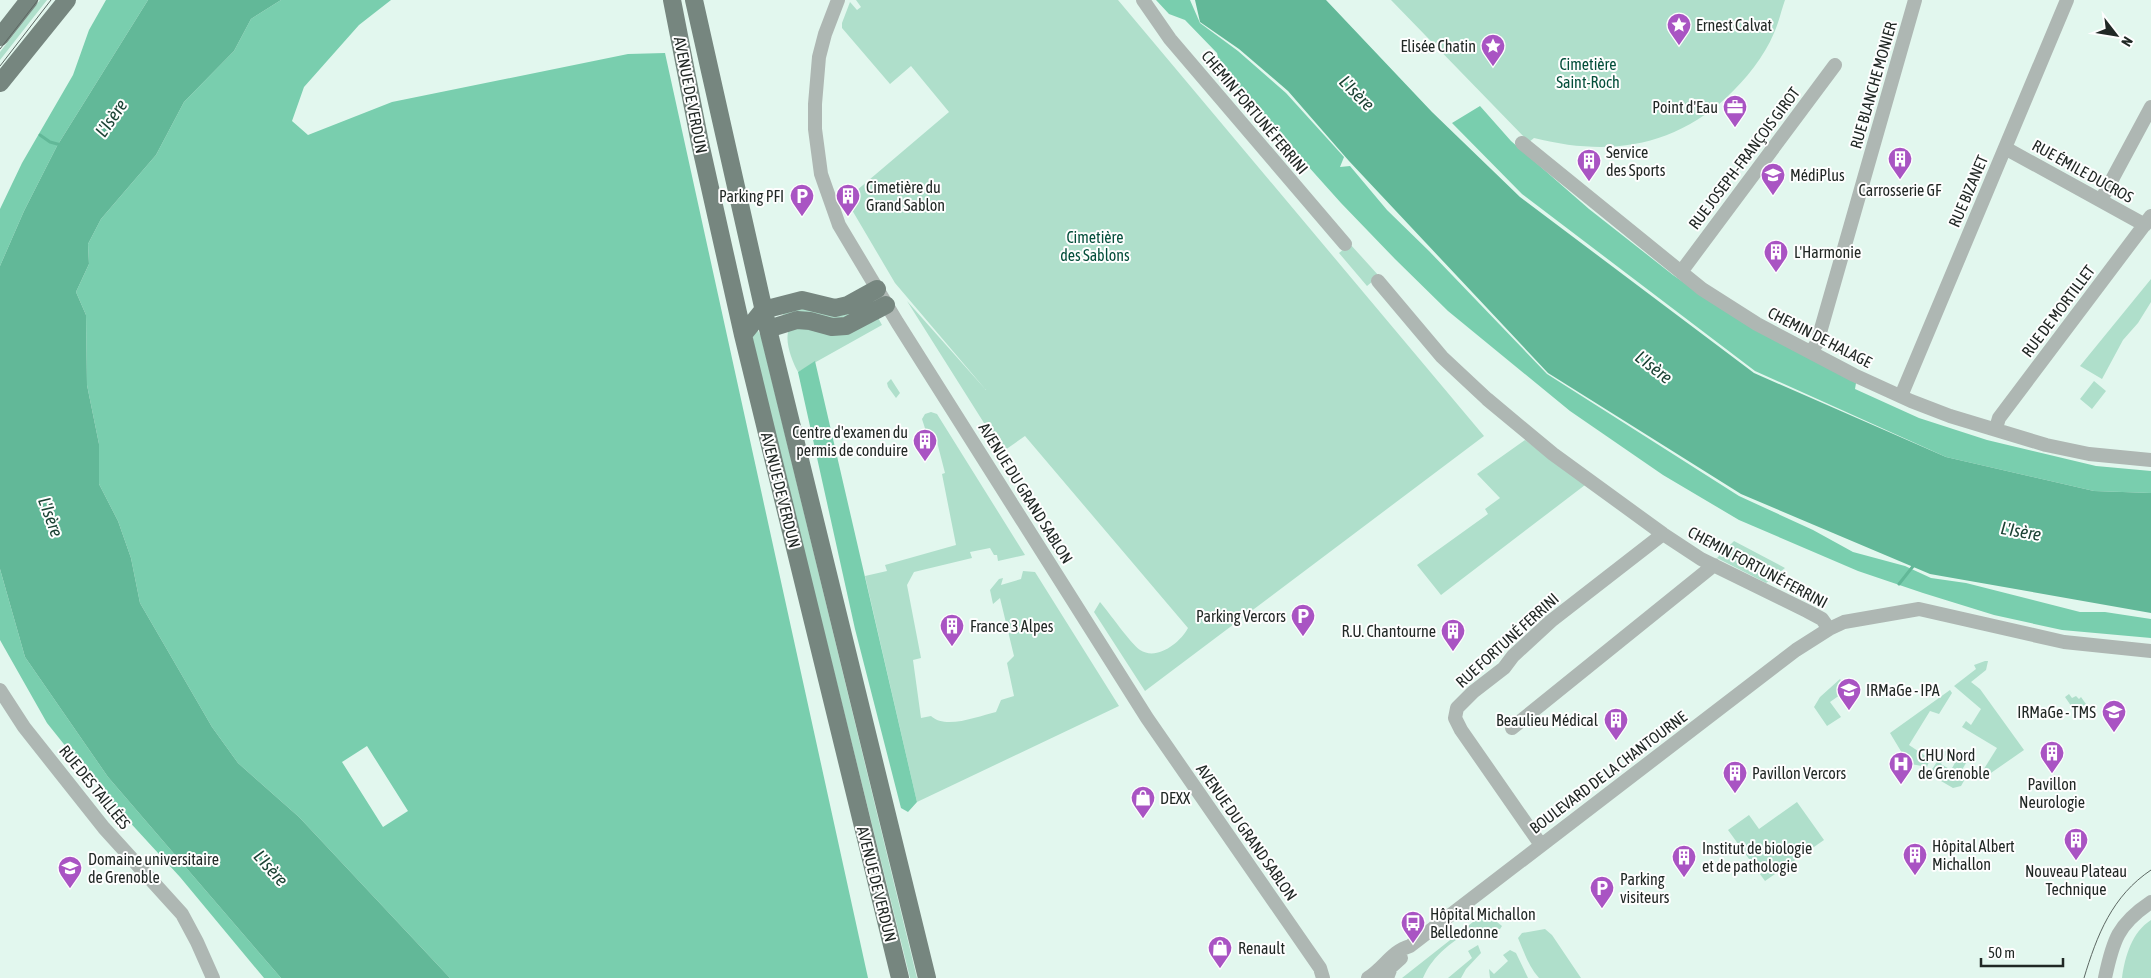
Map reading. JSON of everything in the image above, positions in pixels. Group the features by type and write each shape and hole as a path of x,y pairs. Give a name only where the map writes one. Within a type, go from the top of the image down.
{"main road":[{"path":"0,36 28,0"},
{"path":"0,82 67,0"},
{"name":"AVENUE DE VERDUN","path":"672,0 742,335 900,978"},
{"name":"AVENUE DE VERDUN","path":"694,0 762,319 927,978"},
{"path":"709,177 730,230 750,306 762,319 810,321 832,327 846,326 886,305"},
{"path":"742,335 762,319 802,300 835,308 848,305 877,290"}],"street":[{"name":"AVENUE DU GRAND SABLON","path":"838,0 827,28 819,58 815,104 817,154 821,174 839,225 886,305 1147,718 1321,973 1333,978"},
{"name":"CHEMIN FORTUNÉ FERRINI","path":"1143,0 1170,39 1345,244"},
{"name":"RUE BLANCHE MONIER","path":"1811,352 1820,334 1915,0"},
{"name":"RUE BIZANET","path":"1901,396 2067,0"},
{"name":"RUE JOSEPH-FRANÇOIS GIROT","path":"1681,272 1836,65"},
{"path":"2101,200 2151,107"},
{"name":"CHEMIN DE HALAGE","path":"1522,143 1702,289 1734,310 1854,374 1950,416 1996,428 2046,445 2106,456 2151,460"},
{"name":"RUE ÉMILE DUCROS","path":"2005,148 2101,200 2148,220"},
{"name":"RUE DE MORTILLET","path":"1996,428 1999,418 2148,220"},
{"name":"CHEMIN FORTUNÉ FERRINI","path":"1378,281 1442,357 1487,399 1553,454 1663,534 1714,565 1822,619 1829,629 1853,620 1919,609 2064,642 2151,651"},
{"name":"RUE FORTUNÉ FERRINI","path":"1541,845 1461,730 1455,718 1457,708 1473,692 1504,668 1513,656 1551,621 1663,534"},
{"path":"1512,728 1714,565"},
{"name":"BOULEVARD DE LA CHANTOURNE","path":"1387,978 1392,968 1410,946 1796,650 1829,629"},
{"name":"RUE DES TAILLÉES","path":"0,690 24,727 104,828 182,914 213,978"},
{"path":"2105,978 2116,940 2123,924 2151,902"},
{"name":"BOULEVARD DE LA CHANTOURNE","path":"1368,978 1391,956 1402,948 1410,946"}],"green space":[{"path":"40,0 47,0 0,60 0,52"},
{"name":"Cimetière des Sablons","path":"856,0 1118,0 1484,436 1145,691 1094,612 1100,602 1131,641 1140,650 1147,653 1161,652 1167,649 1180,639 1188,628 1025,436 995,457 993,446 996,442 907,301 986,390 895,283 852,210 851,201 856,191 949,112 911,66 890,84 842,28 850,2 857,10 861,7"},
{"name":"Cimetière Saint-Roch","path":"1391,0 1785,0 1776,29 1765,51 1748,75 1727,97 1683,128 1660,138 1612,147 1561,144 1534,138 1529,142"},
{"path":"1350,244 1379,276 1367,286 1339,253"},
{"path":"2151,279 2151,302 2138,323 2123,340 2102,379 2080,366"},
{"path":"866,299 869,304 850,316 834,320 803,312 783,315 781,309"},
{"path":"876,314 882,325 798,372 788,344 787,338 790,327"},
{"path":"757,329 761,336 917,978 910,978 752,341 753,334"},
{"path":"891,379 900,393 896,398 888,387 887,383"},
{"path":"2094,381 2106,391 2092,409 2080,399"},
{"path":"931,412 937,414 1025,555 998,561 997,555 994,555 990,548 970,552 972,558 914,572 907,585 921,658 913,660 921,718 931,716 945,722 971,719 996,712 1001,700 1014,696 1007,663 1014,656 1000,598 993,604 990,590 999,579 1003,578 1001,585 1021,579 1023,571 1035,572 1119,706 917,802 865,576 887,571 885,565 956,545 942,474 945,473 937,442 930,444 922,419 925,414"},
{"path":"1525,440 1585,485 1441,595 1417,565 1488,514 1485,509 1500,498 1477,474"},
{"path":"1734,541 1785,568 1766,583 1717,558"},
{"path":"1988,661 1986,670 1971,682 1980,689 2024,750 1988,775 1982,772 1997,748 1962,727 1966,721 1971,725 1981,709 1954,686 1976,669 1974,665"},
{"path":"1840,679 1847,690 1830,702 1841,717 1827,726 1814,707 1820,697"},
{"path":"1950,690 1952,693 1939,714 1930,711 1909,745 1930,759 1927,767 1900,762 1905,758 1890,733"},
{"path":"2069,694 2072,698 2076,696 2079,699 2081,697 2091,711 2080,719 2065,697"},
{"path":"1944,751 1966,763 1959,775 1965,779 1961,786 1953,788 1929,774","holes":["1946,755 1956,761 1951,770 1941,764"]},
{"path":"1797,802 1824,840 1765,881 1728,830 1749,815 1759,829"},
{"path":"1485,917 1492,918 1502,926 1500,929 1479,933 1475,927 1438,955 1427,969 1423,978 1402,978 1473,922"},
{"path":"2151,920 2151,978 2122,978 2130,945 2144,925"},
{"path":"1545,929 1552,935 1581,978 1539,978 1535,974 1518,938 1522,933"},
{"path":"1478,945 1481,953 1466,969 1461,978 1448,978 1472,958 1468,951"},
{"path":"1510,950 1516,953 1528,978 1490,978 1489,969 1494,974 1508,961 1503,955"}],"shaded area":[{"path":"106,0 148,0 57,146 24,211 0,266 0,209 22,163 73,75 89,30"},
{"path":"281,0 391,0 359,25 304,87 292,121 308,135 392,102 628,54 665,53 868,978 450,978 299,817 238,763 212,727 140,603 131,558 118,521 99,484 99,444 87,385 86,315 76,292 89,264 88,244 101,219 156,155 184,102 234,51 251,19","holes":["367,746 408,811 383,827 342,762"]},
{"path":"1156,0 1190,0 1200,23 1238,51 1286,93 1344,157 1340,167 1350,166 1387,210 1547,374 1739,496 1813,530 1853,552 1905,566 1931,578 1966,583 2080,612 2105,612 2151,619 2151,638 2062,630 1994,615 1923,593 1858,571 1739,520 1663,475 1570,411 1448,311 1341,203 1221,69 1217,53 1185,20 1169,14"},
{"path":"1480,106 1511,141 1589,209 1673,275 1731,315 1856,383 1855,389 1919,418 1987,440 2096,466 2151,471 2151,493 2094,491 1946,457 1755,371 1522,194 1452,123"},
{"path":"815,361 917,802 908,812 901,808 855,629 798,372"},
{"path":"0,569 25,657 108,777 281,978 264,978 180,877 103,793 47,723 0,640"}],"water":[{"name":"L'Isère","path":"148,0 281,0 251,19 234,51 184,102 156,155 101,219 88,244 89,264 76,292 86,315 87,385 99,444 99,484 118,521 131,558 140,603 212,727 238,763 299,817 450,978 281,978 108,777 25,657 0,569 0,266 24,211 57,146"},
{"name":"L'Isère","path":"1195,0 1326,0 1432,112 1520,197 1754,373 1946,457 2094,491 2151,493 2151,613 1930,574 1741,494 1548,373 1349,161 1288,91 1239,49 1200,22"}],"waterway":[{"path":"40,135 50,142 61,145"},
{"path":"1899,584 1914,565"}],"tram line":[{"path":"0,49 38,0"},
{"path":"0,66 51,0"},
{"path":"2084,978 2094,947 2116,904 2137,880 2151,870"}],"place":[{"name":"Ernest Calvat","path":"1679,46"},
{"name":"Elisée Chatin","path":"1493,67"},
{"name":"Point d'Eau","path":"1735,128"},
{"name":"Carrosserie GF","path":"1900,180"},
{"name":"Service des Sports","path":"1589,182"},
{"name":"MédiPlus","path":"1773,196"},
{"name":"Parking PFI","path":"802,217"},
{"name":"Cimetière du Grand Sablon","path":"848,217"},
{"name":"L'Harmonie","path":"1776,273"},
{"name":"Centre d'examen du permis de conduire","path":"925,462"},
{"name":"Parking Vercors","path":"1303,637"},
{"name":"France 3 Alpes","path":"952,647"},
{"name":"R.U. Chantourne","path":"1453,652"},
{"name":"IRMaGe - IPA","path":"1849,711"},
{"name":"IRMaGe - TMS","path":"2114,733"},
{"name":"Beaulieu Médical","path":"1616,741"},
{"name":"Pavillon Neurologie","path":"2052,774"},
{"name":"CHU Nord de Grenoble","path":"1901,785"},
{"name":"Pavillon Vercors","path":"1735,794"},
{"name":"DEXX","path":"1143,819"},
{"name":"Nouveau Plateau Technique","path":"2076,861"},
{"name":"Hôpital Albert Michallon","path":"1915,876"},
{"name":"Institut de biologie et de pathologie","path":"1684,878"},
{"name":"Domaine universitaire de Grenoble","path":"70,889"},
{"name":"Parking visiteurs","path":"1602,909"},
{"name":"Hôpital Michallon Belledonne","path":"1413,944"},
{"name":"Renault","path":"1220,969"}]}
